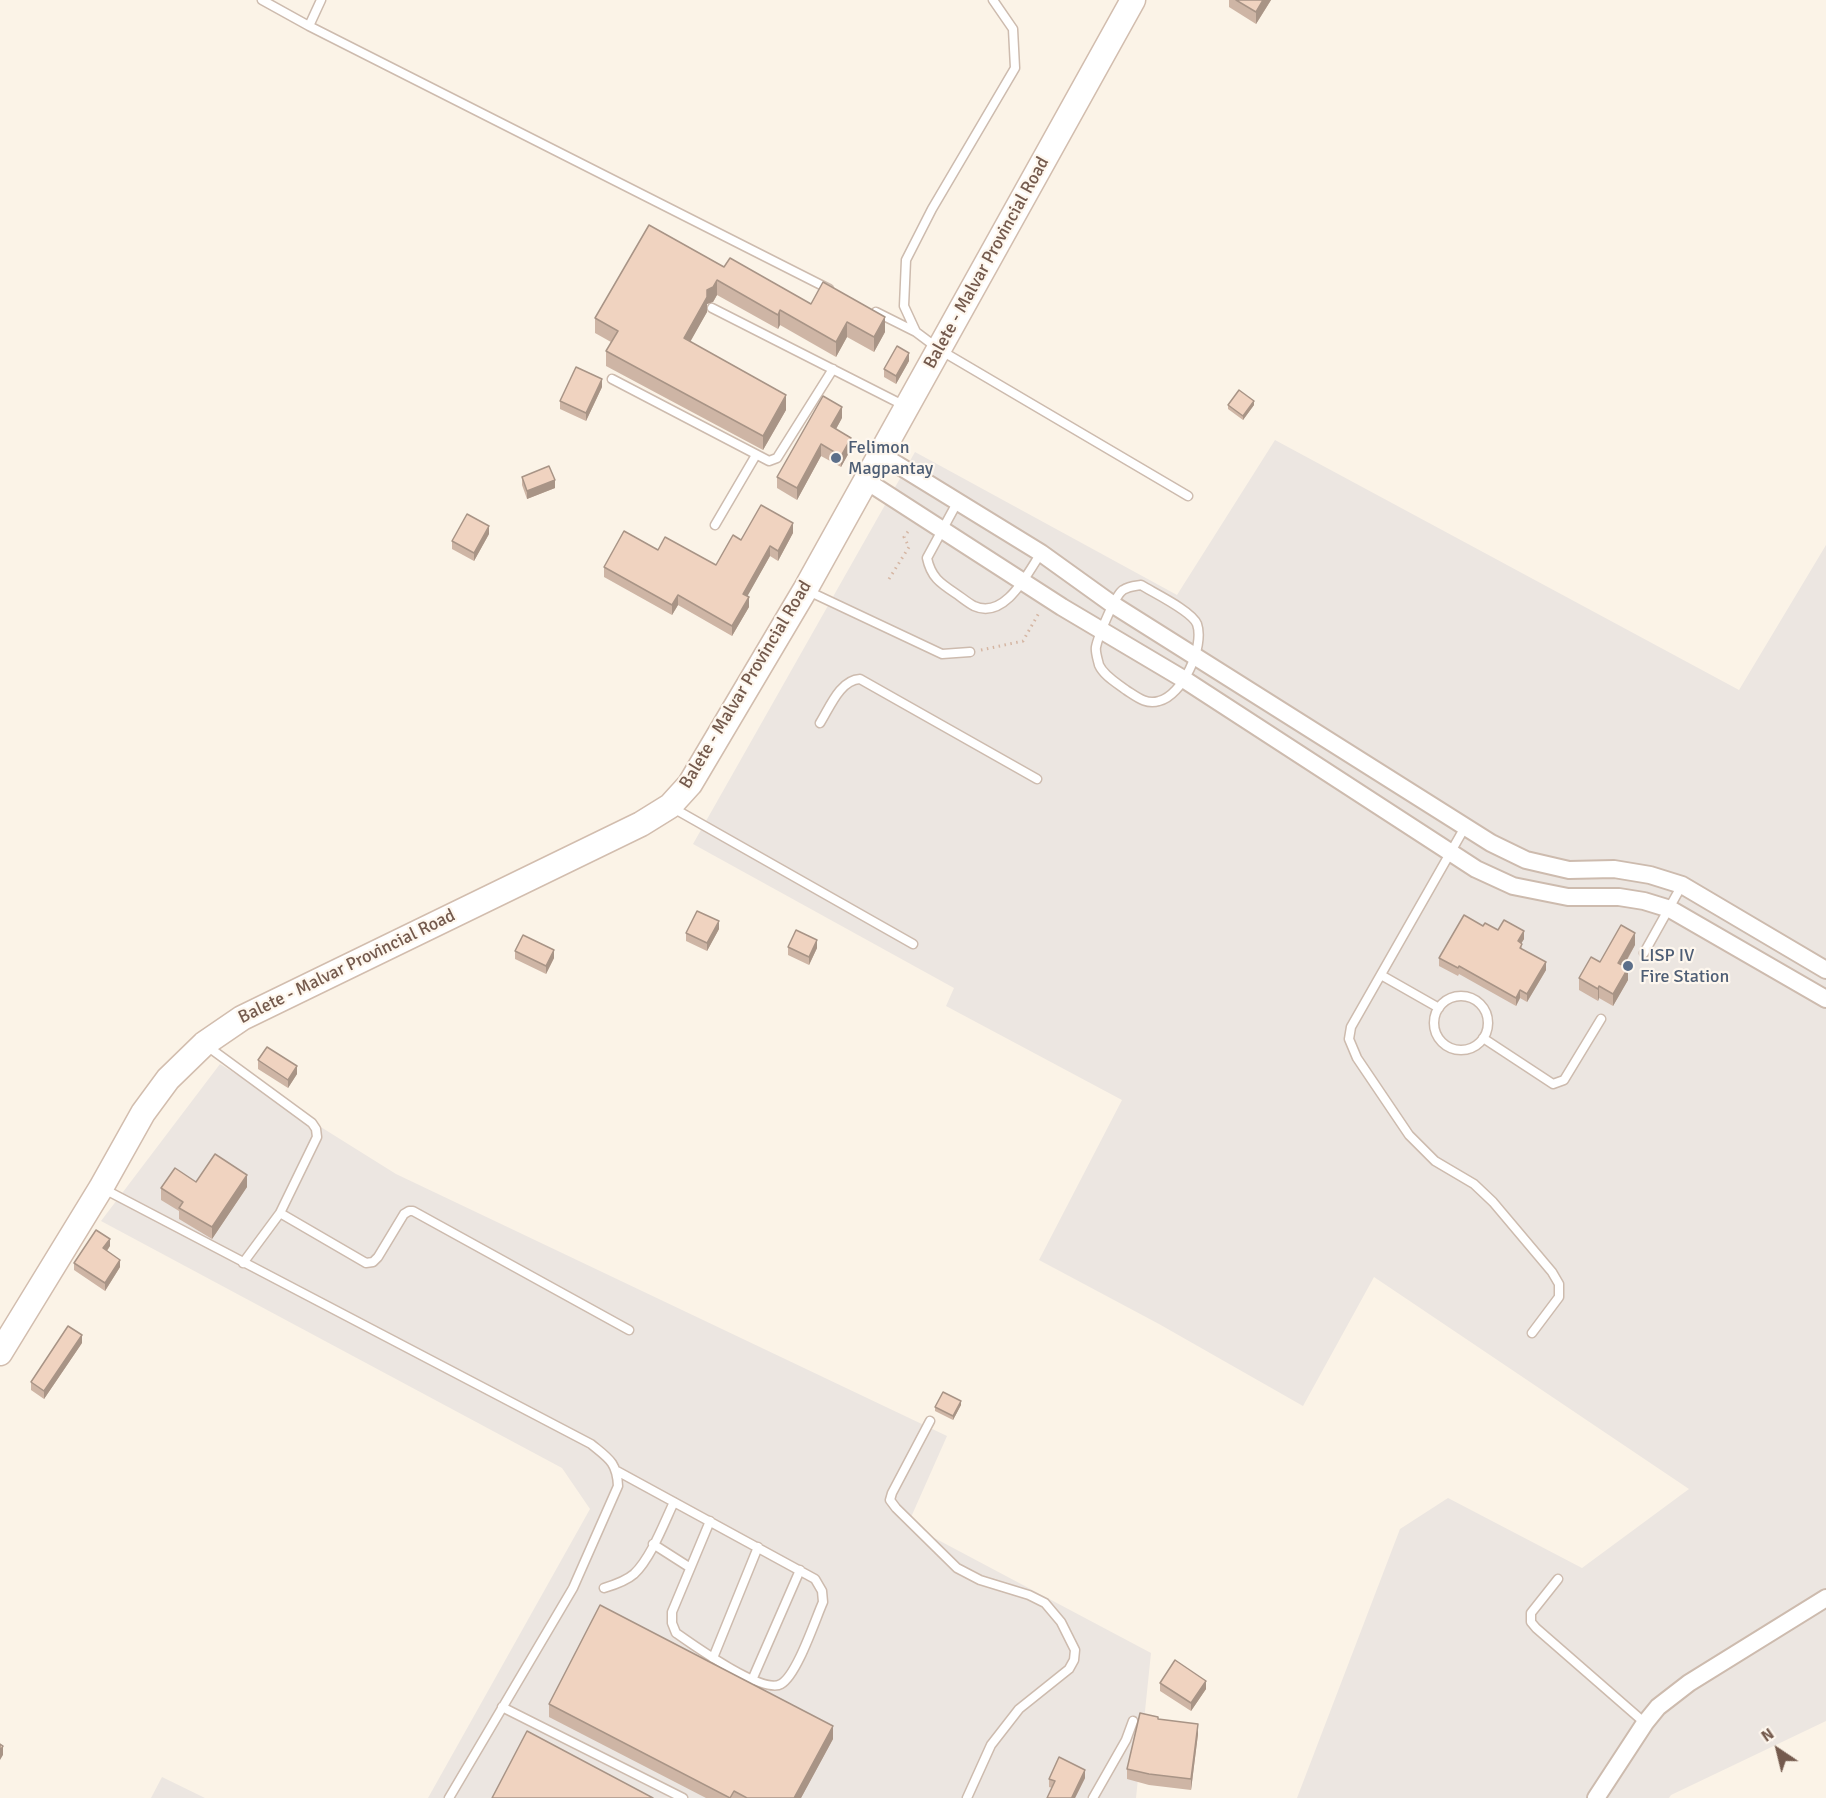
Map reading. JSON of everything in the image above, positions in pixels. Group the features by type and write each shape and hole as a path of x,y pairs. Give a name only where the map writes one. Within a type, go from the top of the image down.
{"main road":[{"name":"Balete - Malvar Provincial Road","path":"0,1353 102,1188 143,1113 168,1079 204,1044 242,1018 641,824 670,806 690,784 806,590 1133,0"}],"street":[{"path":"880,454 958,501 1041,554 1112,604 1195,654 1491,843 1526,860 1569,870 1614,869 1650,875 1682,885 1826,970"},
{"path":"865,480 1048,598 1185,680 1476,869 1513,886 1568,897 1619,897 1644,901 1670,909 1826,999"},
{"path":"1596,1798 1644,1723 1658,1707 1689,1683 1826,1598"}],"lane":[{"path":"262,0 309,26 841,295"},
{"path":"309,26 321,0"},
{"path":"916,332 904,306 906,260 932,209 1015,68 1013,29 993,0"},
{"path":"862,306 916,332 940,350 1188,496"},
{"path":"712,308 906,406"},
{"path":"612,379 769,461 777,458 832,369"},
{"path":"716,525 756,455"},
{"path":"958,501 927,558 936,581 975,607 986,609 1005,604 1041,554"},
{"path":"1141,585 1190,615 1197,624 1195,654 1185,680 1170,698 1152,703 1141,700 1100,668 1096,648 1112,604 1121,591 1130,586 1141,585"},
{"path":"806,590 942,654 970,652"},
{"path":"820,723 844,686 851,679 860,679 1037,779"},
{"path":"670,806 913,944"},
{"path":"1465,827 1351,1027 1349,1039 1358,1058 1415,1142 1435,1161 1474,1184 1493,1202 1552,1272 1559,1284 1559,1297 1532,1333"},
{"path":"1644,953 1682,885"},
{"path":"1381,975 1439,1008"},
{"path":"1456,997 1467,997 1477,1001 1484,1008 1488,1018 1488,1029 1484,1038 1476,1046 1466,1050 1455,1050 1446,1045 1438,1038 1435,1028 1435,1018 1439,1008 1456,997"},
{"path":"1484,1038 1553,1084 1564,1080 1601,1019"},
{"path":"204,1044 312,1123 316,1129 316,1137 280,1213 243,1263"},
{"path":"102,1188 591,1444 609,1458 617,1471 618,1486 573,1588 449,1798"},
{"path":"280,1213 366,1263 373,1262 378,1257 404,1214 413,1210 629,1330"},
{"path":"930,1421 890,1500 957,1568 980,1580 1029,1595 1046,1603 1061,1622 1075,1650 1074,1660 1069,1669 1018,1709 991,1745 967,1798"},
{"path":"617,1471 675,1502 758,1547 815,1579 822,1591 822,1602 793,1671 781,1684 770,1687 752,1680 676,1633 672,1623 672,1612 710,1521"},
{"path":"604,1588 619,1583 634,1573 646,1558 675,1502"},
{"path":"653,1544 689,1567"},
{"path":"714,1658 758,1547"},
{"path":"752,1680 800,1570"},
{"path":"1558,1579 1531,1613 1531,1622 1644,1723"},
{"path":"502,1707 683,1798"},
{"path":"1093,1798 1126,1740 1132,1722"}],"path":[{"path":"890,579 909,547 904,537 918,515"},
{"path":"970,652 1023,641 1048,598"}],"shaded area":[{"path":"1275,440 1739,690 1826,545 1826,1721 1671,1795 1669,1798 1297,1798 1400,1529 1448,1498 1582,1568 1689,1489 1374,1277 1303,1406 1159,1324 1039,1260 1122,1100 946,1006 954,988 693,844 915,452 1177,595"},
{"path":"220,1064 396,1174 947,1436 908,1524 1151,1653 1136,1798 428,1798 590,1509 562,1468 101,1221"},
{"path":"162,1777 205,1798 151,1798"}],"building":[{"path":"1236,0 1263,0 1256,12"},
{"path":"649,225 724,267 730,258 811,304 823,282 885,317 874,337 847,322 836,342 780,310 778,315 717,280 713,287 707,290 707,297 684,338 786,395 763,436 606,351 618,331 595,318"},
{"path":"897,346 909,353 896,376 884,369"},
{"path":"576,367 602,379 586,413 560,401"},
{"path":"1239,390 1254,401 1243,416 1228,405"},
{"path":"823,396 842,407 831,426 851,438 841,456 821,444 797,488 777,477"},
{"path":"549,466 555,480 527,491 522,477"},
{"path":"761,505 793,523 778,551 770,546 743,594 749,597 732,626 678,595 672,605 604,567 624,531 658,550 665,537 716,565 733,535 741,540"},
{"path":"467,514 489,526 474,553 452,541"},
{"path":"697,911 719,921 707,943 686,933"},
{"path":"1464,915 1483,926 1485,923 1498,930 1504,920 1524,931 1518,941 1522,944 1520,948 1546,962 1527,994 1520,990 1516,998 1459,966 1458,968 1439,958"},
{"path":"1621,925 1635,933 1618,963 1628,968 1613,994 1599,986 1598,989 1579,978 1591,957 1600,962"},
{"path":"796,930 817,940 809,957 788,947"},
{"path":"523,935 554,950 546,966 515,951"},
{"path":"267,1047 297,1066 288,1080 258,1060"},
{"path":"215,1154 247,1175 212,1227 179,1208 183,1202 161,1188 175,1168 196,1182"},
{"path":"96,1230 110,1239 103,1248 120,1260 105,1283 74,1263"},
{"path":"68,1326 82,1335 44,1391 31,1382"},
{"path":"943,1392 961,1401 953,1416 935,1407"},
{"path":"600,1605 833,1726 794,1798 747,1798 734,1791 730,1798 549,1704"},
{"path":"1175,1660 1206,1681 1191,1703 1160,1683"},
{"path":"1140,1713 1158,1717 1158,1719 1198,1724 1191,1779 1127,1769"},
{"path":"527,1731 653,1798 492,1798"},
{"path":"1059,1757 1085,1770 1073,1798 1047,1798 1055,1781 1049,1779"}],"place":[{"name":"Felimon Magpantay","path":"836,458"},
{"name":"LISP IV Fire Station","path":"1628,966"}]}
